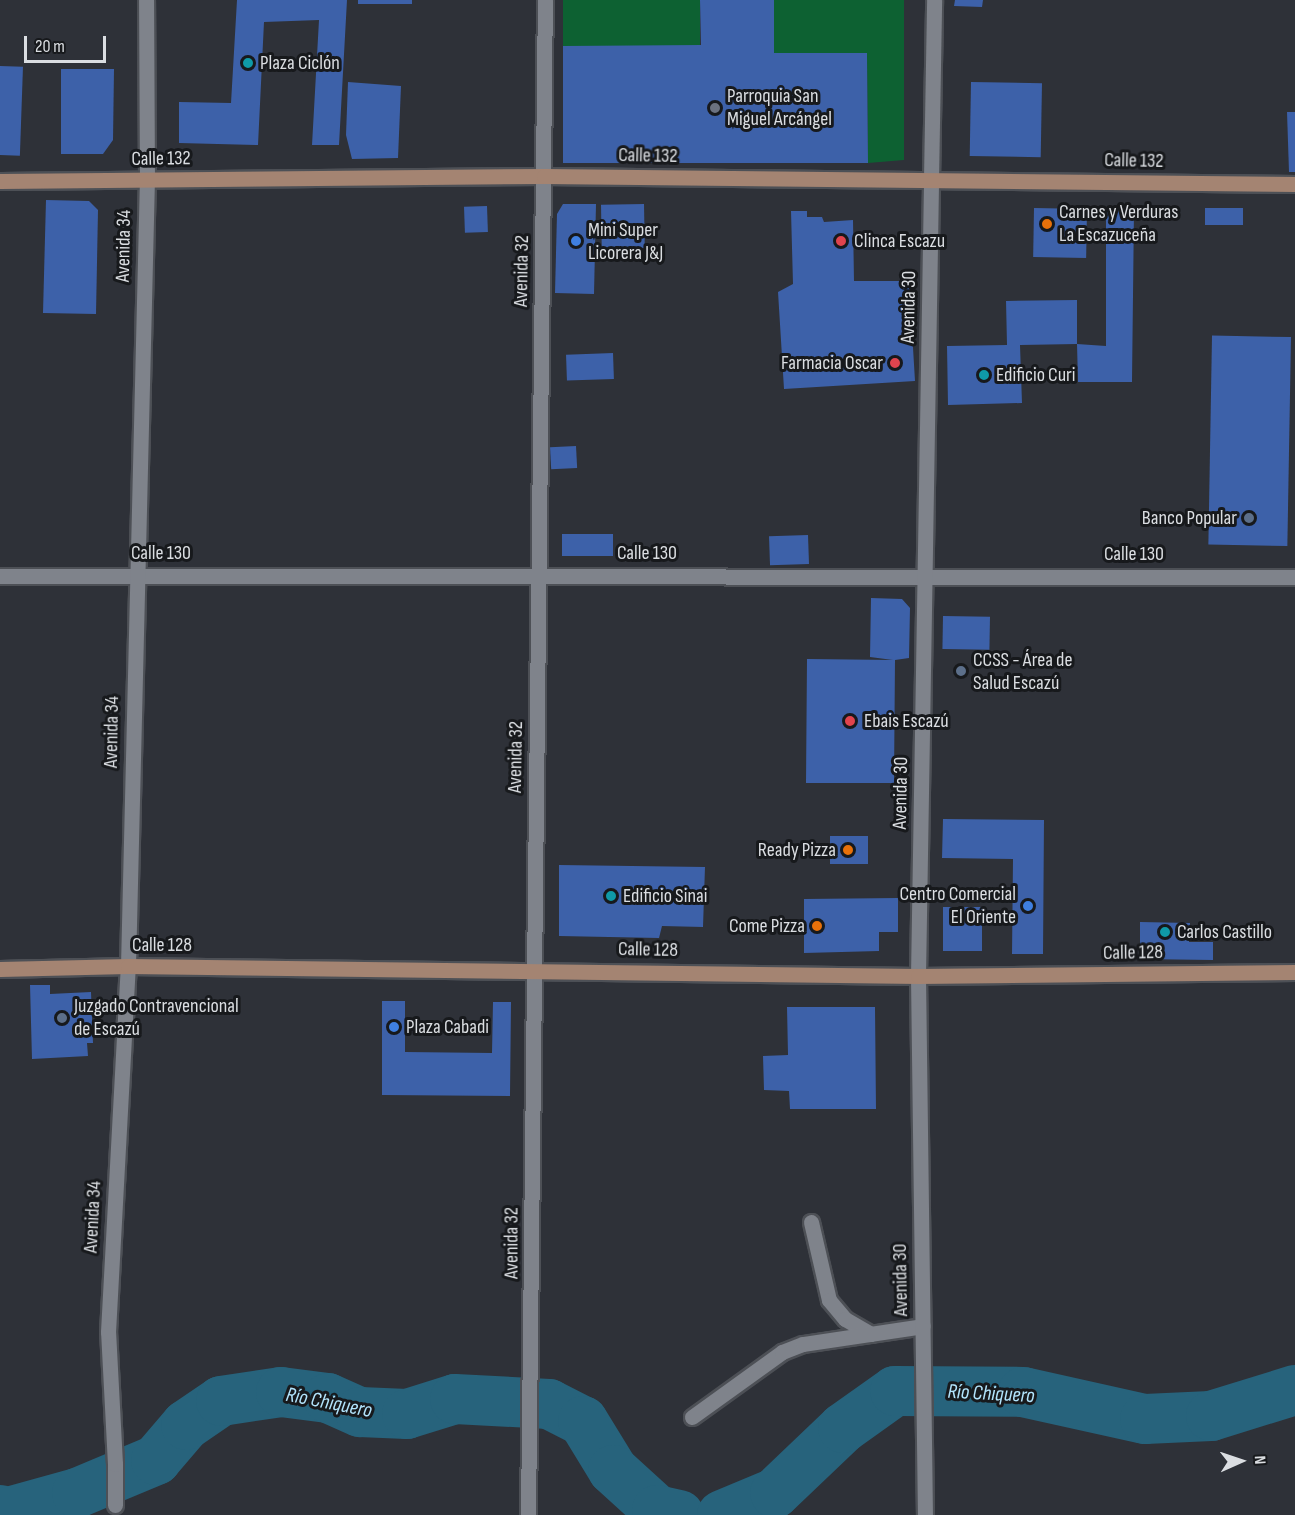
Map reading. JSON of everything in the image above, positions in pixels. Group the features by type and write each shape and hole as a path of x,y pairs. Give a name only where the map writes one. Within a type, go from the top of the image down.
{"main road":[{"name":"Calle 132","path":"0,181 544,176 1295,184"},
{"name":"Calle 128","path":"0,969 128,966 918,976 1295,972"}],"street":[{"name":"Avenida 34","path":"115,1505 108,1332 128,966 147,180 146,0"},
{"name":"Avenida 32","path":"528,1515 533,1374 545,0"},
{"name":"Avenida 30","path":"925,1515 918,976 934,0"},
{"name":"Calle 130","path":"0,576 926,574 1295,577"},
{"path":"811,1222 829,1300 845,1319 871,1334"},
{"path":"692,1417 782,1352 803,1344 922,1326"}],"green space":[{"path":"563,0 700,0 700,46 563,46"},
{"path":"774,0 904,0 904,160 868,163 867,53 774,53"}],"building":[{"name":"Plaza Ciclón","path":"237,0 347,0 339,145 312,145 319,20 264,22 258,145 179,143 179,102 231,103"},
{"path":"358,0 412,0 412,4 358,4"},
{"name":"Parroquia San Miguel Arcángel","path":"700,0 774,0 774,53 867,53 868,163 563,163 563,46 701,45"},
{"path":"955,0 983,0 982,7 954,6"},
{"path":"0,66 23,67 20,156 0,155"},
{"path":"61,69 114,69 113,140 103,154 61,154"},
{"path":"348,82 401,86 398,158 352,159 346,135"},
{"path":"971,82 1042,83 1041,157 970,156"},
{"path":"1287,112 1295,112 1295,172 1289,172"},
{"path":"46,200 89,201 98,210 96,314 43,313"},
{"name":"Mini Super Licorera J&J","path":"563,204 596,204 594,294 555,293 557,214"},
{"path":"644,204 645,248 602,249 601,205"},
{"path":"487,206 488,232 465,233 464,207"},
{"path":"1034,208 1087,209 1086,258 1033,257"},
{"path":"1205,208 1243,208 1243,225 1205,225"},
{"path":"1106,210 1134,210 1132,382 1078,382 1077,344 1106,346"},
{"path":"791,211 807,211 807,217 822,217 824,222 853,220 854,281 909,281 915,381 784,389 778,292 793,284"},
{"path":"1077,300 1077,344 1020,345 1022,403 948,405 947,346 1007,345 1006,301"},
{"path":"1212,336 1291,337 1287,546 1208,545"},
{"path":"613,353 614,379 567,381 566,355"},
{"path":"576,446 577,468 551,469 550,447"},
{"path":"562,534 613,534 613,556 562,556"},
{"path":"808,535 809,564 770,565 769,536"},
{"name":"Ebais Escazú","path":"871,598 902,599 910,608 909,658 895,660 894,783 806,783 807,659 893,660 870,657"},
{"path":"943,616 990,617 989,650 942,649"},
{"name":"Centro Comercial El Oriente","path":"943,819 1044,820 1043,954 1012,954 1013,859 942,858"},
{"name":"Ready Pizza","path":"830,836 868,836 868,864 830,864"},
{"name":"Edificio Sinai","path":"559,865 705,867 703,927 662,926 659,938 559,936"},
{"path":"898,898 898,932 879,932 879,951 804,953 804,899"},
{"path":"943,907 982,907 982,951 943,951"},
{"name":"Carlos Castillo","path":"1140,922 1190,923 1189,942 1213,942 1213,960 1140,959"},
{"name":"Juzgado Contravencional de Escazú","path":"30,985 50,985 50,994 91,992 93,1043 87,1043 88,1056 32,1059"},
{"name":"Plaza Cabadi","path":"382,1001 405,1001 405,1052 492,1053 493,1002 511,1002 510,1096 382,1095"},
{"path":"787,1007 875,1007 876,1109 790,1109 789,1091 764,1090 763,1056 788,1055"}],"waterway":[{"name":"Río Chiquero","path":"722,1515 775,1493 843,1428 895,1391 1023,1392 1145,1419 1211,1416 1295,1390"},
{"name":"Río Chiquero","path":"0,1510 8,1512 77,1493 156,1460 186,1425 221,1401 281,1392 328,1398 360,1412 407,1414 455,1399 549,1404 583,1421 613,1470 657,1510 679,1515"}],"place":[{"name":"Plaza Ciclón","path":"248,63"},
{"name":"Parroquia San Miguel Arcángel","path":"715,108"},
{"name":"Carnes y Verduras La Escazuceña","path":"1047,224"},
{"name":"Mini Super Licorera J&J","path":"576,241"},
{"name":"Clinca Escazu","path":"841,241"},
{"name":"Farmacia Oscar","path":"895,363"},
{"name":"Edificio Curi","path":"984,375"},
{"name":"Banco Popular","path":"1249,518"},
{"name":"CCSS - Área de Salud Escazú","path":"961,671"},
{"name":"Ebais Escazú","path":"850,721"},
{"name":"Ready Pizza","path":"848,850"},
{"name":"Edificio Sinai","path":"611,896"},
{"name":"Centro Comercial El Oriente","path":"1028,906"},
{"name":"Come Pizza","path":"817,926"},
{"name":"Carlos Castillo","path":"1165,932"},
{"name":"Juzgado Contravencional de Escazú","path":"62,1018"},
{"name":"Plaza Cabadi","path":"394,1027"}]}
